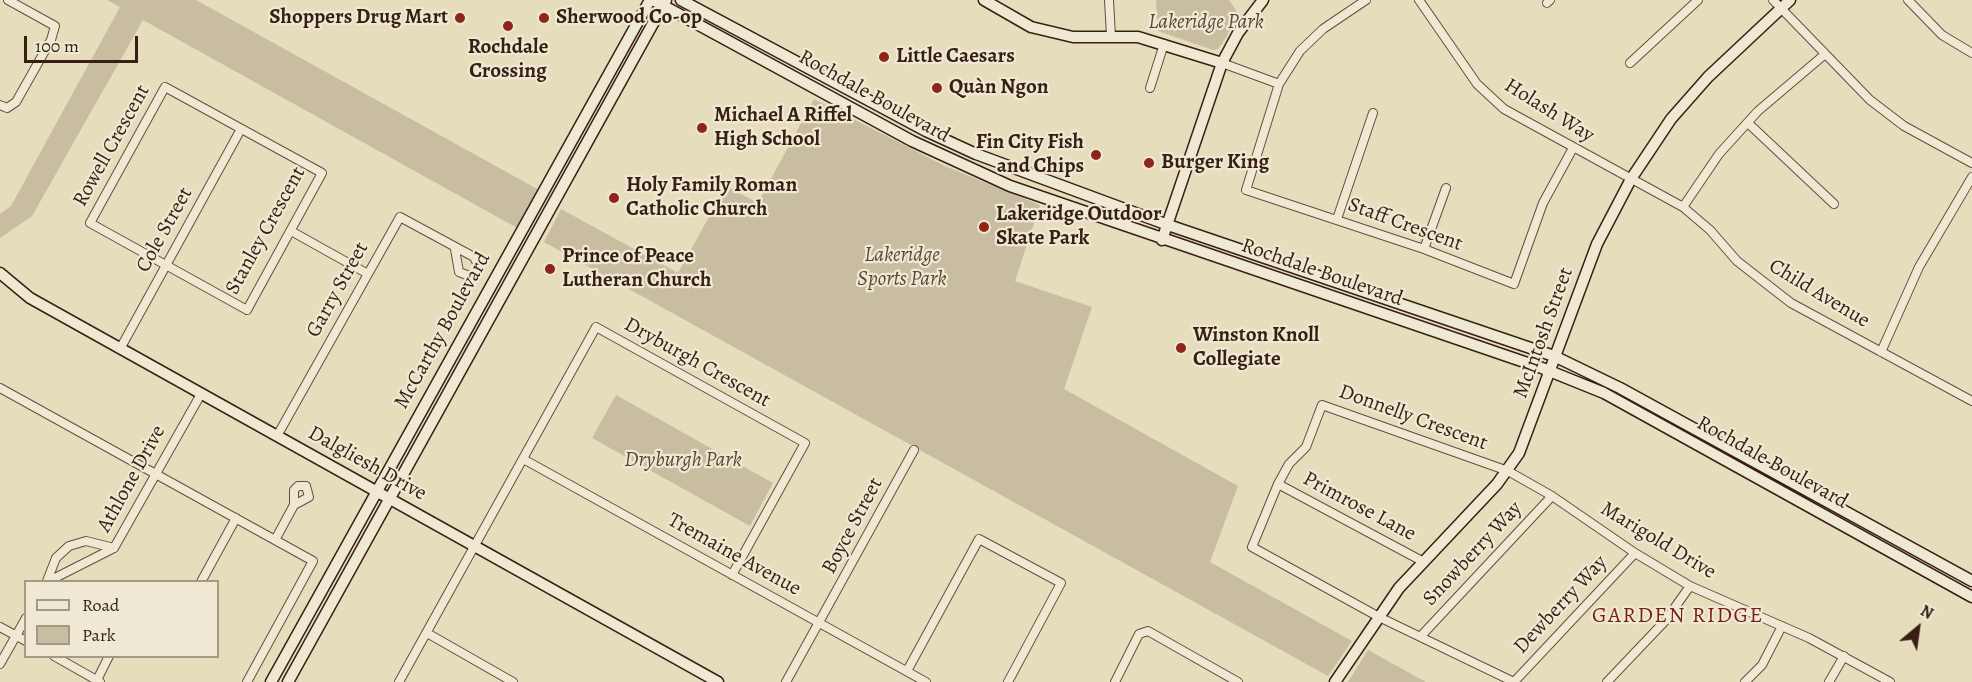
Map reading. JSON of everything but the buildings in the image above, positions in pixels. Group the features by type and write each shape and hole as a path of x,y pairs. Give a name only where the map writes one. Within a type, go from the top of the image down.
{"main road":[{"name":"Rochdale Boulevard","path":"681,0 926,131 976,154 1168,225 1554,356 1620,388 1972,581"},
{"path":"984,0 1031,27 1073,37 1138,37 1222,63"},
{"path":"1162,240 1222,63 1238,33 1263,0"},
{"name":"McIntosh Street","path":"1335,682 1379,616 1422,561 1460,525 1508,471 1523,446 1554,356 1597,244 1631,179 1671,119 1777,4 1790,0"},
{"name":"Rochdale Boulevard","path":"658,1 952,161 1010,186 1549,371 1595,389 1641,412 1972,597"},
{"name":"McCarthy Boulevard","path":"271,682 376,491 658,1"},
{"name":"McCarthy Boulevard","path":"288,682 658,1"},
{"name":"Dalgliesh Drive","path":"0,273 30,298 718,682"}],"street":[{"path":"0,105 8,108 16,102 51,40 55,26 8,0"},
{"path":"1109,0 1111,36"},
{"path":"1222,63 1279,84 1300,51 1323,29 1366,0"},
{"name":"Holash Way","path":"1419,0 1477,84 1504,109 1631,179"},
{"path":"1629,63 1698,0"},
{"path":"1908,0 1942,35 1972,53"},
{"path":"1777,4 1870,100 1896,119 1972,163"},
{"path":"1150,88 1164,44"},
{"path":"1683,207 1719,154 1748,123 1824,55"},
{"name":"Staff Crescent","path":"1279,84 1246,190 1424,249 1514,285 1543,203 1573,148"},
{"name":"Rowell Crescent","path":"166,265 90,223 95,213 165,87 241,129"},
{"path":"1337,219 1373,113"},
{"path":"1748,123 1834,204"},
{"name":"Stanley Crescent","path":"166,265 247,310 291,231 322,173 241,129"},
{"name":"Cole Street","path":"120,349 241,129"},
{"path":"1881,352 1919,267 1972,177"},
{"name":"Child Avenue","path":"1631,179 1683,207 1763,284 1791,303 1972,401"},
{"path":"1424,249 1446,188"},
{"name":"Garry Street","path":"276,436 399,217 455,249"},
{"path":"291,231 368,274"},
{"name":"Dryburgh Crescent","path":"399,682 525,460 596,327 805,443 732,575"},
{"path":"0,388 313,561 247,682"},
{"name":"Athlone Drive","path":"49,580 114,549 201,394"},
{"name":"Donnelly Crescent","path":"1379,616 1252,547 1278,484 1289,464 1306,447 1322,405 1508,471"},
{"name":"Boyce Street","path":"786,682 821,624 914,450"},
{"name":"Tremaine Avenue","path":"525,460 926,682"},
{"name":"Marigold Drive","path":"1508,471 1552,496 1635,553 1690,586 1782,626 1844,656 1890,682"},
{"name":"Primrose Lane","path":"1278,484 1422,561"},
{"name":"Snowberry Way","path":"1421,636 1552,496"},
{"path":"275,540 294,505"},
{"path":"202,580 236,518"},
{"path":"907,671 979,539 1061,583 1008,682"},
{"path":"47,580 56,558 69,546 86,541 114,549"},
{"name":"Dewberry Way","path":"1514,682 1635,553"},
{"path":"1607,682 1666,620 1690,586"},
{"path":"1379,616 1514,682"},
{"path":"0,664 24,621"},
{"path":"1745,682 1761,665 1782,626"},
{"path":"0,627 24,640"},
{"path":"1115,682 1139,634 1148,631 1238,682"},
{"path":"426,633 513,682"},
{"path":"1829,682 1844,656"},
{"path":"56,658 99,681 110,658"}],"green space":[{"path":"107,0 196,0 539,190 519,229 143,20 32,216 0,238 0,214 11,206 120,7"},
{"name":"Lakeridge Park","path":"1156,0 1229,0 1239,15 1222,44 1218,49 1213,50 1158,31"},
{"name":"Lakeridge Sports Park","path":"814,99 945,166 1040,205 1015,281 1092,307 1064,389 1238,486 1210,562 1352,641 1328,676 544,242 561,209 678,273 726,186 758,203"},
{"name":"Dryburgh Park","path":"616,395 773,483 750,526 592,438"},
{"path":"1368,650 1426,682 1348,682"}],"place":[{"name":"Shoppers Drug Mart","path":"460,18"},
{"name":"Sherwood Co-op","path":"544,18"},
{"name":"Rochdale Crossing","path":"508,26"},
{"name":"Little Caesars","path":"884,57"},
{"name":"Quàn Ngon","path":"937,88"},
{"name":"Michael A Riffel High School","path":"702,128"},
{"name":"Fin City Fish and Chips","path":"1096,155"},
{"name":"Burger King","path":"1149,163"},
{"name":"Holy Family Roman Catholic Church","path":"614,198"},
{"name":"Lakeridge Outdoor Skate Park","path":"984,227"},
{"name":"Prince of Peace Lutheran Church","path":"550,269"},
{"name":"Winston Knoll Collegiate","path":"1181,348"}],"district":[{"name":"GARDEN RIDGE","path":"1678,617"}]}
